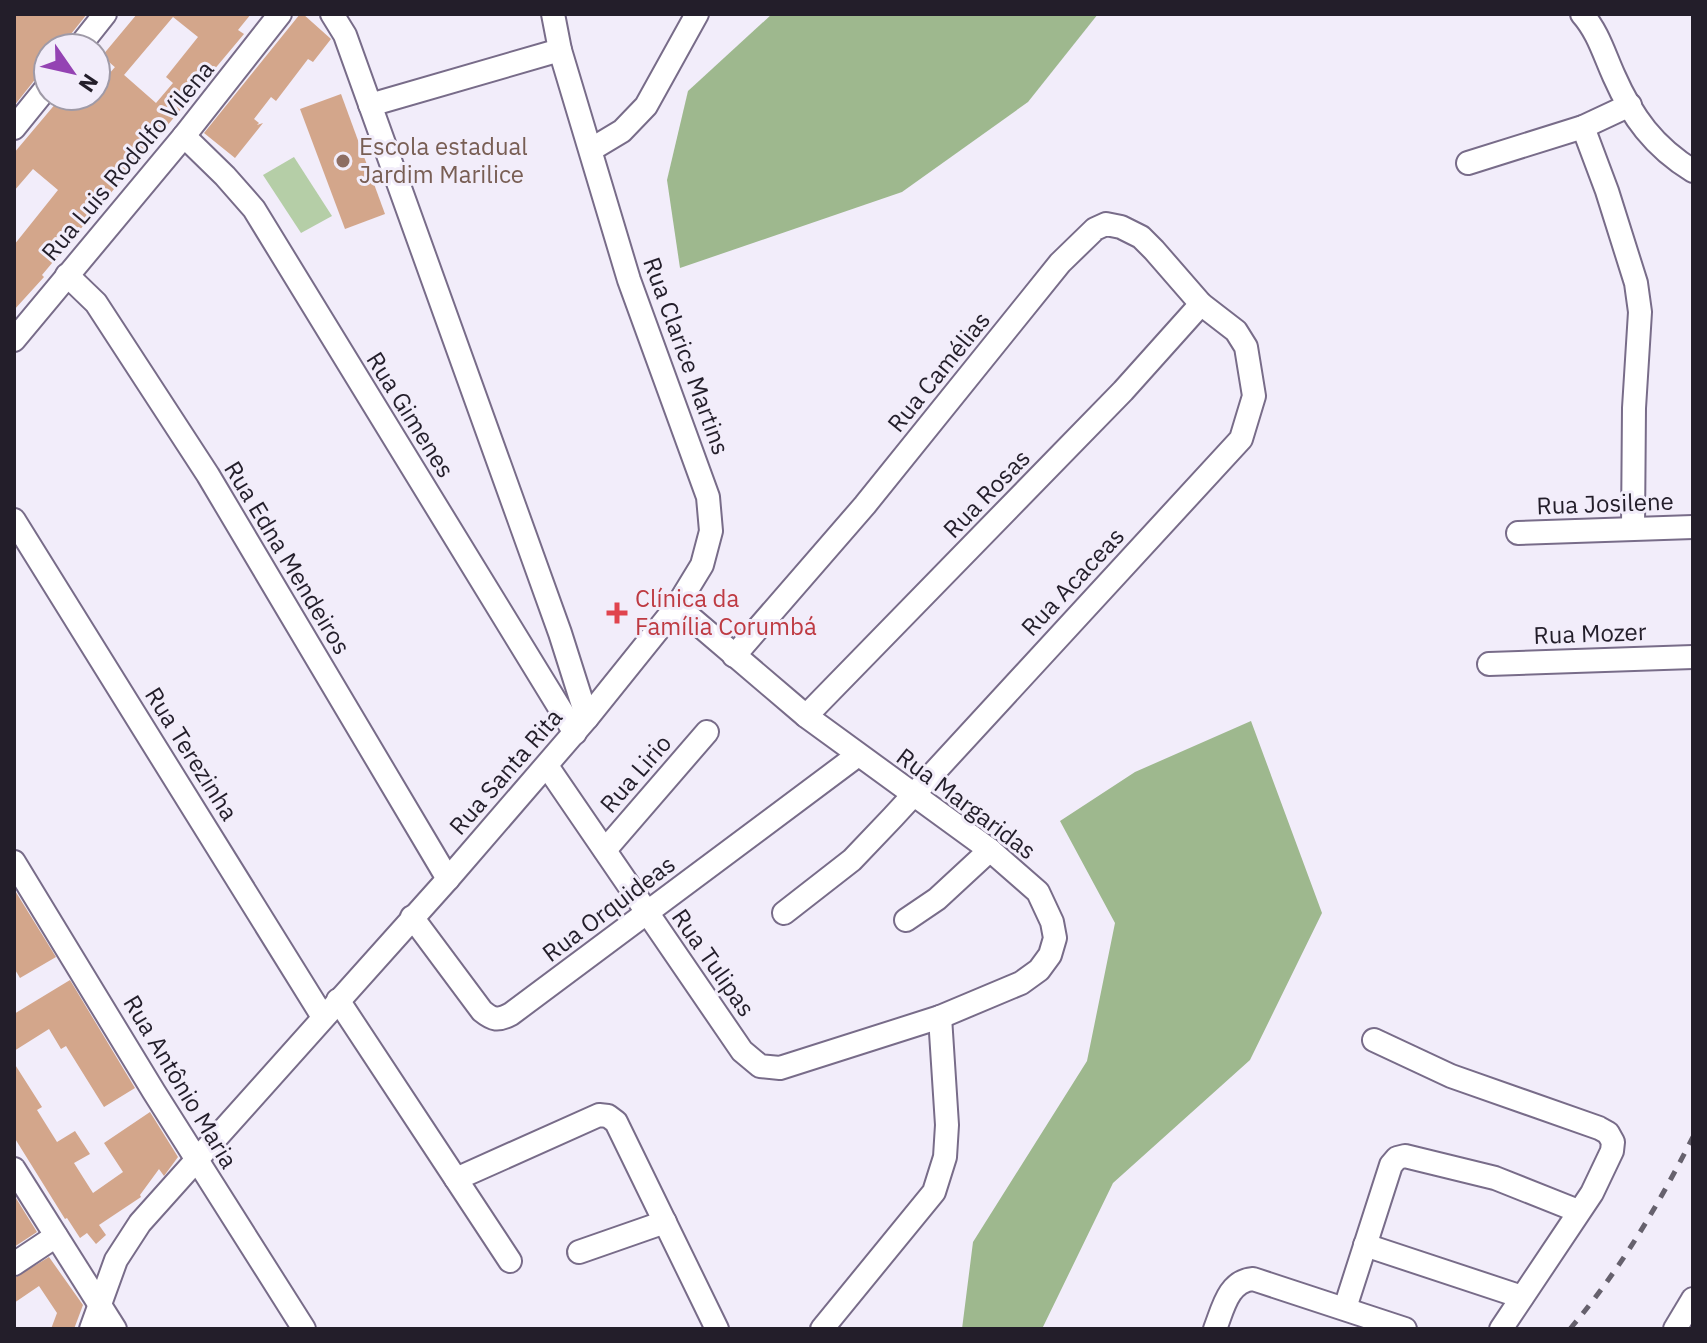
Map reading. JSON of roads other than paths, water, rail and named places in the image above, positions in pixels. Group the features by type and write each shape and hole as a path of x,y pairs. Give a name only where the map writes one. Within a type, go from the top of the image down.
{"street":[{"path":"91,32 105,14"},
{"name":"Rua Luis Rodolfo Vilena","path":"14,340 184,136 280,14"},
{"name":"Rua Santa Rita","path":"91,1329 116,1260 132,1235 195,1159 448,879 581,726 560,633 345,35 332,14"},
{"name":"Rua Clarice Martins","path":"553,14 560,50 629,280 708,497 711,531 702,565 677,606 581,726"},
{"path":"592,149 622,131 646,106 697,14"},
{"path":"1582,14 1596,33 1630,105 1661,149 1693,171"},
{"path":"370,105 560,50"},
{"path":"1468,163 1583,127 1630,105"},
{"path":"14,128 32,106"},
{"path":"1583,127 1636,283 1640,312 1634,408 1633,528"},
{"name":"Rua Gimenes","path":"184,136 254,209 581,726"},
{"name":"Rua Camélias","path":"734,656 865,505 1060,263 1095,229 1106,224 1121,227 1141,237 1201,304 1222,318 1240,336 1249,359 1254,396"},
{"name":"Rua Edna Mendeiros","path":"67,275 96,303 208,475 448,879"},
{"name":"Rua Rosas","path":"806,716 1123,391 1201,304"},
{"name":"Rua Acaceas","path":"912,794 1241,439 1254,396"},
{"name":"Rua Terezinha","path":"14,520 323,1017"},
{"name":"Rua Josilene","path":"1518,533 1693,527"},
{"name":"Rua Margaridas","path":"677,606 806,716 990,850 1038,892 1049,912 1055,938 1050,955 1039,970 1021,983 940,1017 780,1068 760,1066"},
{"name":"Rua Mozer","path":"1489,664 1693,657"},
{"name":"Rua Lirio","path":"605,850 707,732"},
{"name":"Rua Orquideas","path":"412,917 482,1011 492,1019 501,1019 858,755"},
{"name":"Rua Tulipas","path":"547,766 742,1051 760,1066"},
{"path":"784,913 852,860 912,794"},
{"path":"906,920 937,899 990,850"},
{"name":"Rua Antônio Maria","path":"14,862 195,1159 304,1329"},
{"path":"338,1000 510,1261"},
{"path":"822,1329 844,1320 934,1192 945,1157 947,1125 940,1017"},
{"path":"911,1025 942,1053"},
{"path":"1374,1040 1451,1076 1599,1128 1608,1133 1613,1142 1612,1151 1592,1193 1501,1329"},
{"path":"456,1179 599,1115 608,1116 616,1122 717,1329"},
{"path":"1345,1308 1391,1165 1397,1158 1405,1156 1495,1178 1578,1211"},
{"path":"14,1169 115,1329"},
{"path":"579,1252 665,1222"},
{"path":"14,1264 56,1236"},
{"path":"1365,1245 1522,1297"},
{"path":"1215,1329 1227,1297 1242,1280 1253,1279 1405,1329"},
{"path":"1675,1329 1693,1299"}],"railway":[{"path":"1570,1329 1637,1237 1693,1137"}],"place":[{"name":"Escola estadual Jardim Marilice","path":"343,161"},
{"name":"Clínica da Família Corumbá","path":"617,613"}]}
